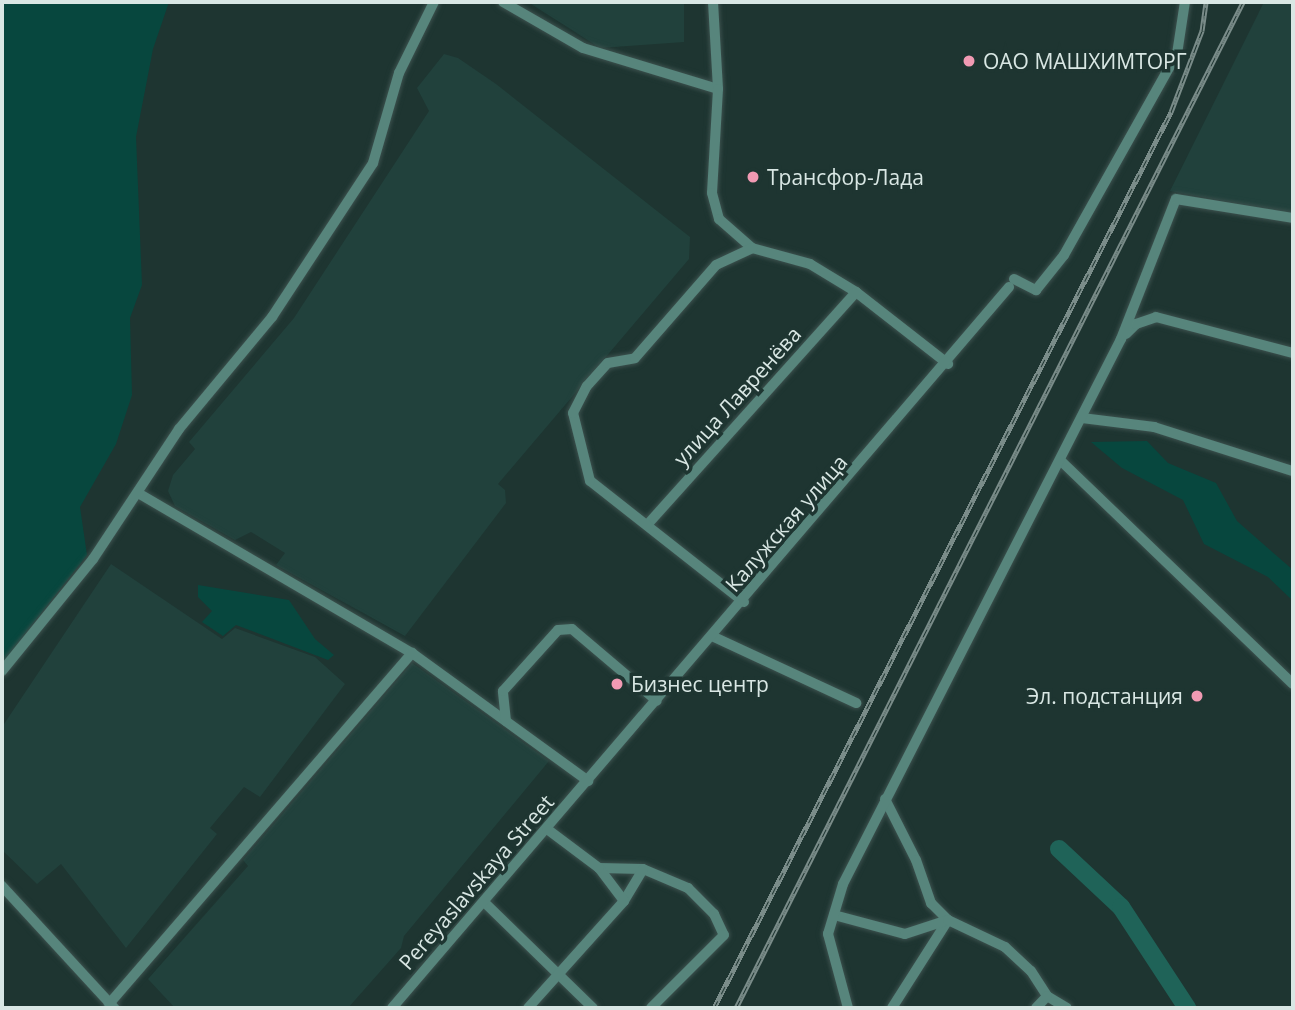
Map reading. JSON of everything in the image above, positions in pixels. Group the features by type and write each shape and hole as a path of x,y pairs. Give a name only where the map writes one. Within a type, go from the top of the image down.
{"street":[{"path":"2,671 93,559 179,429 272,317 373,163 399,73 434,2"},
{"path":"503,2 583,48 718,89"},
{"path":"712,2 718,89 712,192 719,219 752,248 810,264 856,292 948,364"},
{"name":"Калужская улица","path":"588,781 948,364 1012,283 1035,290 1064,255 1177,54 1185,2"},
{"path":"848,1008 828,934 843,884 884,799 1121,339 1176,199 1293,218"},
{"path":"744,602 590,481 573,413 587,386 608,363 635,358 716,265 752,248"},
{"name":"улица Лавренёва","path":"647,525 856,292"},
{"path":"1121,339 1136,324 1156,317 1293,353"},
{"path":"1082,418 1154,427 1293,471"},
{"path":"1060,460 1293,684"},
{"path":"138,493 412,653 588,781"},
{"path":"506,721 503,691 558,630 572,629 657,701"},
{"path":"714,637 856,703"},
{"path":"2,886 111,1006 412,653"},
{"name":"Pereyaslavskaya Street","path":"392,1008 588,781"},
{"path":"884,799 916,860 931,903 948,920 1005,947 1031,971 1047,996 1067,1008"},
{"path":"547,829 598,868 624,901"},
{"path":"598,868 643,869 688,888 714,914 724,935 651,1008"},
{"path":"528,1008 624,901 643,869"},
{"path":"484,902 556,977 593,1008"},
{"path":"834,915 905,934 948,920"},
{"path":"892,1008 948,920"},
{"path":"1036,1008 1047,996"}],"shaded area":[{"path":"528,2 684,2 684,42 600,48"},
{"path":"1264,2 1293,2 1293,214 1170,191"},
{"path":"444,54 458,58 496,84 690,237 689,259 498,484 505,490 506,503 405,636 276,565 285,553 251,532 235,540 175,506 168,491 173,475 195,449 189,442 294,318 429,111 417,88"},
{"path":"111,564 222,639 235,628 315,657 345,684 260,797 244,787 210,828 217,834 126,948 61,864 37,884 2,850 2,727"},
{"path":"412,663 549,761 404,936 401,948 348,1008 175,1008 148,979 248,866 243,860"}],"green space":[{"path":"2,2 169,2 153,49 136,137 142,285 130,318 132,395 116,444 80,507 87,555 2,663"},
{"path":"1147,441 1168,463 1216,483 1237,521 1293,570 1293,601 1268,577 1204,544 1183,500 1122,468 1091,442"},
{"path":"198,585 289,600 315,639 334,655 328,660 236,625 223,636 202,622 212,611 198,597"}],"waterway":[{"path":"1059,849 1121,907 1187,1008"}],"railway":[{"path":"714,1008 1171,112 1202,31 1206,2"},
{"path":"736,1008 1243,2"}],"place":[{"name":"ОАО МАШХИМТОРГ","path":"969,61"},
{"name":"Трансфор-Лада","path":"753,177"},
{"name":"Бизнес центр","path":"617,684"},
{"name":"Эл. подстанция","path":"1197,696"}]}
